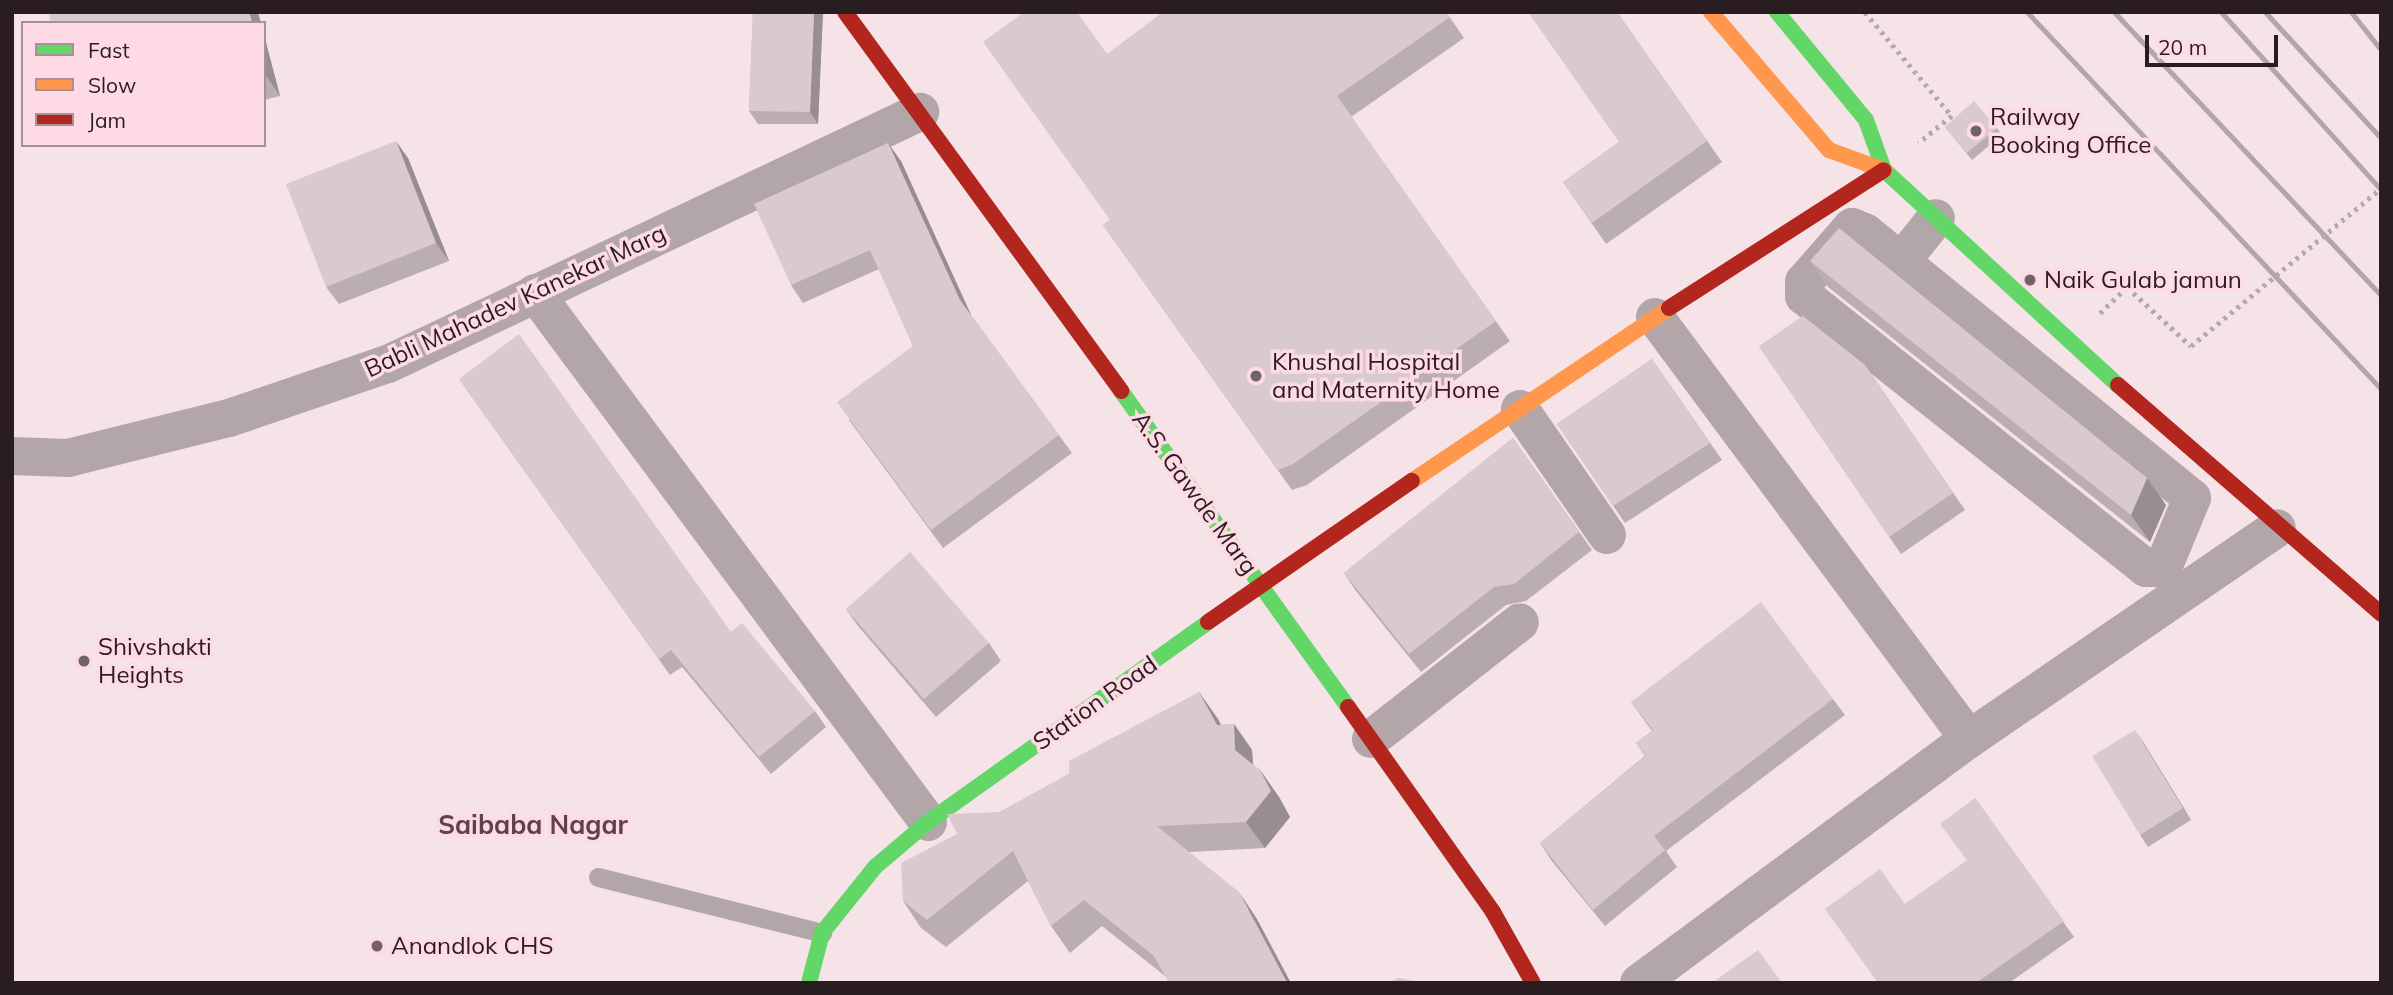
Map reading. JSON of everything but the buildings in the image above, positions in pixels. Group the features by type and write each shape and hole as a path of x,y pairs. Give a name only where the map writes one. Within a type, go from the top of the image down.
{"street":[{"name":"A.S. Gawde Marg","path":"845,12 920,112 1371,739 1493,912 1533,983"},
{"path":"1711,12 1829,150 1884,170 2277,528 2381,614"},
{"path":"1777,12 1866,120 1884,170"},
{"name":"Babli Mahadev Kanekar Marg","path":"12,456 68,458 229,418 388,364 920,112"},
{"name":"Station Road","path":"822,933 875,867 928,822 1261,584 1655,317 1824,229 1884,170"},
{"path":"1901,262 1936,218"},
{"path":"1859,228 1901,262 2192,498 2163,568 2146,568 1809,301 1802,290 1824,229 1845,231 1859,228"},
{"path":"535,293 928,822"},
{"path":"1655,317 1969,739"},
{"path":"1520,409 1606,536"},
{"path":"1639,983 1969,739 2277,528"},
{"path":"1371,739 1520,622"},
{"path":"808,983 822,933"}],"lane":[{"path":"597,877 822,933"}],"path":[{"path":"1865,12 1952,116 1884,170"},
{"path":"2100,313 2127,287 2191,346 2381,188"}],"railway":[{"path":"2027,12 2381,389"},
{"path":"2114,12 2381,295"},
{"path":"2221,12 2381,190"},
{"path":"2265,12 2381,138"},
{"path":"2351,12 2381,50"}],"traffic: fast":[{"path":"1777,12 1866,120 1884,170 2118,385"},
{"path":"1121,391 1348,707"},
{"path":"809,983 822,933 875,867 928,822 1208,622"}],"traffic: slow":[{"path":"1711,12 1829,150 1884,170"},
{"path":"1412,481 1669,308"}],"traffic: jam":[{"path":"845,12 1121,391"},
{"path":"1669,308 1884,170"},
{"path":"2118,385 2381,614"},
{"path":"1208,622 1412,481"},
{"path":"1348,707 1493,912 1533,983"}],"place":[{"name":"Railway Booking Office","path":"1976,131"},
{"name":"Naik Gulab jamun","path":"2030,280"},
{"name":"Khushal Hospital and Maternity Home","path":"1256,376"},
{"name":"Shivshakti Heights","path":"84,661"},
{"name":"Anandlok CHS","path":"377,946"}],"district":[{"name":"Saibaba Nagar","path":"533,825"}]}
